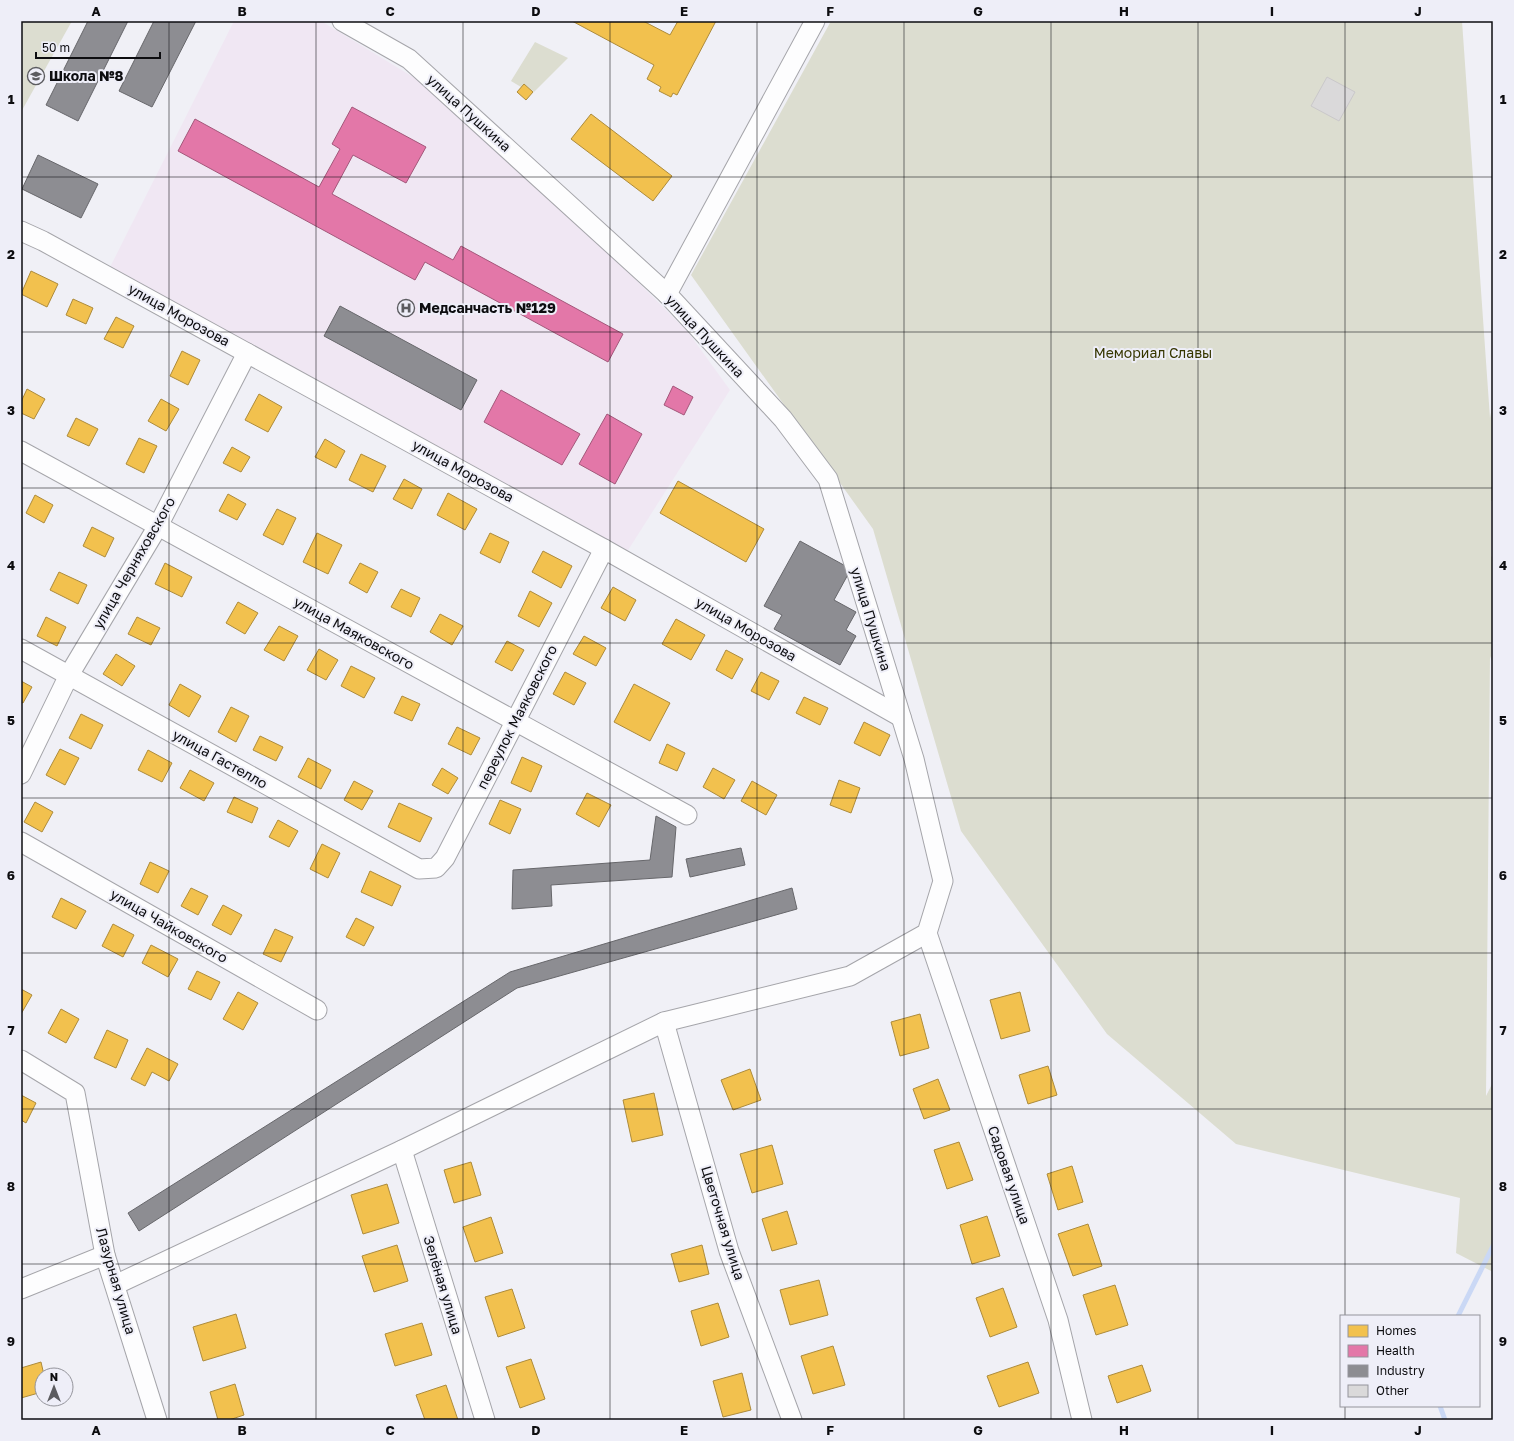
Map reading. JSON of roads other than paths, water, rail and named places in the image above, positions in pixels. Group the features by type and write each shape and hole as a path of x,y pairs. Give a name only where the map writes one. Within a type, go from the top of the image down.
{"street":[{"name":"улица Пушкина","path":"342,21 409,59 666,294 783,419 828,479 914,759 943,881 927,932"},
{"path":"666,294 815,21"},
{"name":"улица Морозова","path":"21,232 44,241 604,549 901,718"},
{"name":"улица Черняховского","path":"21,774 69,675 158,526 247,353"},
{"name":"улица Маяковского","path":"21,451 687,815"},
{"name":"переулок Маяковского","path":"419,869 436,868 445,858 514,721 604,549"},
{"name":"улица Гастелло","path":"21,648 419,869"},
{"name":"улица Чайковского","path":"21,842 317,1010"},
{"path":"115,1285 402,1150 664,1022 850,976 927,932"},
{"name":"Садовая улица","path":"927,932 1058,1320 1082,1420"},
{"name":"Цветочная улица","path":"664,1022 729,1251 792,1420"},
{"name":"Лазурная улица","path":"21,1060 75,1093 105,1254 158,1420"},
{"name":"Зелёная улица","path":"402,1150 485,1420"},
{"path":"21,1289 105,1254"}],"waterway":[{"path":"1458,1315 1493,1246"},
{"path":"1440,1407 1445,1420"}],"place":[{"name":"Школа №8","path":"36,76"},
{"name":"Медсанчасть №129","path":"406,308"}],"park label":[{"name":"Мемориал Славы","path":"1153,353"}]}
